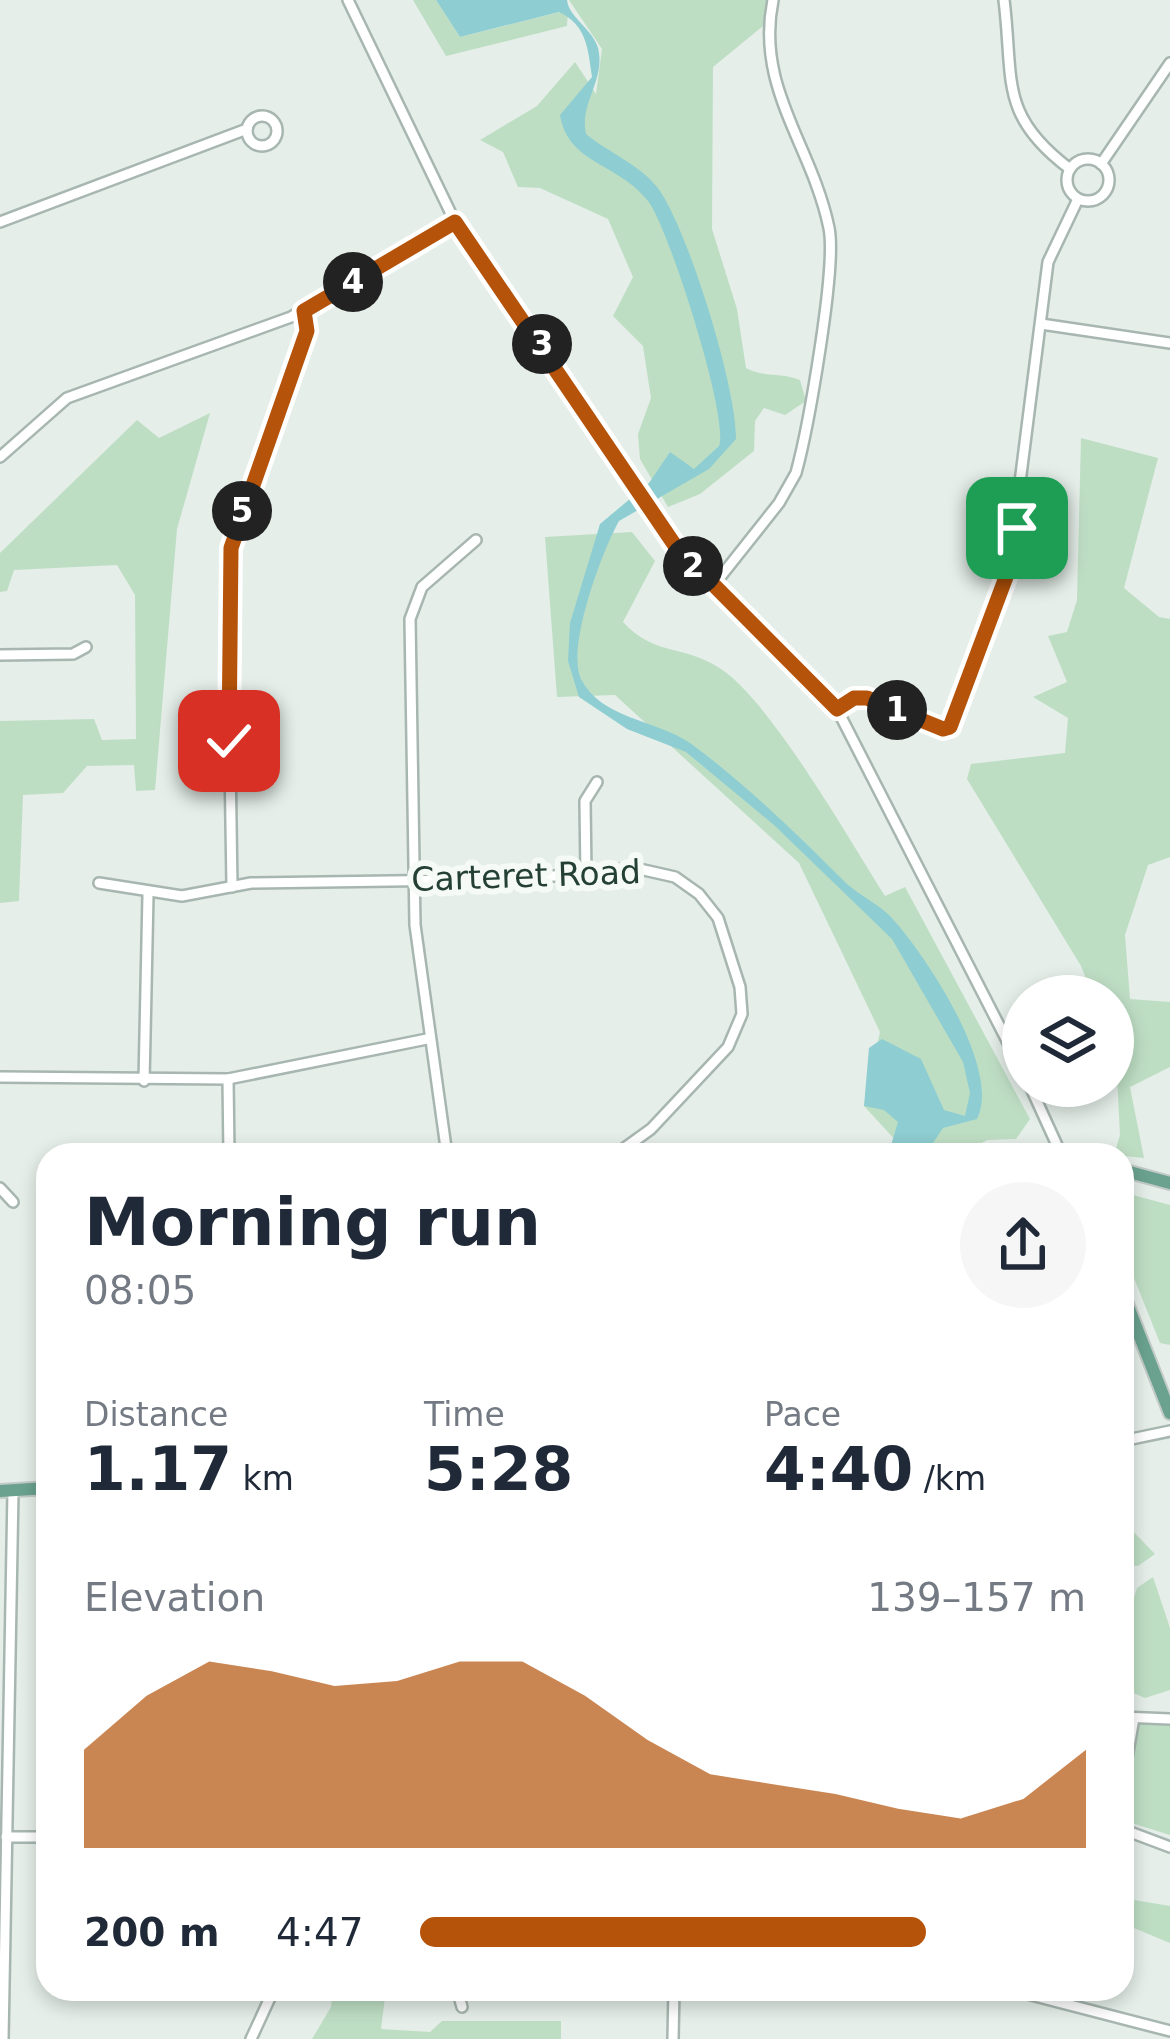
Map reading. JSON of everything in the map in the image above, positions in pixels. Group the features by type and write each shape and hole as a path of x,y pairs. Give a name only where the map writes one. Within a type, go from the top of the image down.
{"main road":[{"path":"1134,1173 1170,1183"},
{"path":"1134,1333 1170,1413"},
{"path":"6,1491 36,1490"}],"street":[{"path":"348,0 455,222 647,506 714,586 837,709 1002,1031"},
{"path":"714,586 779,503 796,473 831,260 827,220 770,68 766,43 773,0"},
{"path":"1004,0 1013,102 1036,144 1070,169"},
{"path":"1101,164 1170,63"},
{"path":"0,222 247,128"},
{"path":"1088,159 1101,164 1109,182 1103,195 1091,201 1078,199 1067,182 1070,169 1088,159"},
{"path":"837,709 854,698 867,698 943,729 956,721 1009,569 1054,242 1078,199"},
{"path":"0,457 67,398 304,311 455,222"},
{"path":"232,887 227,569 235,530 307,331 304,311"},
{"path":"1041,324 1170,343"},
{"path":"445,1143 427,1040 412,880 412,609 422,587 476,540"},
{"path":"0,655 74,654 86,647"},
{"path":"586,874 585,801 597,782"},
{"name":"Carteret Road","path":"99,883 148,895 204,895 232,887 644,868 675,878 699,894 724,932 742,999 739,1025 728,1047 651,1129 632,1143"},
{"path":"144,1081 148,895"},
{"path":"0,1077 228,1079 427,1040"},
{"path":"228,1079 229,1143"},
{"path":"1039,1107 1055,1143"},
{"path":"0,1188 13,1202"},
{"path":"1134,1438 1170,1431"},
{"path":"3,2039 6,1491"},
{"path":"1134,1717 1170,1719"},
{"path":"1134,1834 1170,1847"},
{"path":"6,1838 36,1838"},
{"path":"251,2039 268,2001"},
{"path":"460,2001 461,2007"},
{"path":"673,2039 674,2001"},
{"path":"1054,2001 1170,2031"}],"green space":[{"path":"413,0 436,0 460,37 568,10 567,26 446,56"},
{"path":"569,0 769,0 763,26 713,67 712,229 737,309 746,368 800,380 806,401 785,415 764,408 755,421 754,451 700,494 668,507 640,459 638,434 651,398 643,346 613,316 633,277 608,219 540,188 518,187 503,152 480,140 537,106 575,62 596,94 602,49"},
{"path":"210,413 177,529 155,790 136,791 134,765 87,766 63,793 23,795 19,901 0,903 0,721 94,719 102,740 136,739 135,595 117,565 14,570 7,591 0,592 0,553 137,420 159,438"},
{"path":"1081,438 1158,458 1124,588 1159,617 1170,619 1170,857 1148,865 1125,935 1128,975 1085,975 967,779 971,764 1065,753 1068,718 1033,697 1067,682 1048,636 1067,632 1077,600"},
{"path":"632,532 655,561 623,622 647,641 707,661 741,686 809,774 885,896 905,887 1002,1067 1002,1107 1024,1107 1030,1119 1016,1139 898,1143 864,1106 880,1032 799,863 615,695 557,697 545,537"},
{"path":"1134,999 1170,1002 1170,1067 1134,1085"},
{"path":"1119,1107 1134,1107 1144,1158 1134,1157 1134,1143 1118,1143"},
{"path":"1134,1195 1170,1205 1170,1345 1160,1343 1134,1278"},
{"path":"1134,1532 1155,1554 1134,1566"},
{"path":"1153,1577 1170,1628 1170,1690 1145,1698 1134,1693 1137,1588"},
{"path":"1136,1723 1170,1724 1170,1835 1134,1824"},
{"path":"1134,1900 1170,1906 1170,1943 1134,1928"},
{"path":"332,2001 384,2001 381,2029 430,2032 442,2021 561,2021 561,2039 312,2039"}],"water":[{"path":"436,0 567,0 598,48 599,71 586,112 586,134 653,182 672,212 697,275 729,385 736,439 709,469 619,521 582,623 578,645 581,679 602,703 677,735 732,776 847,884 891,917 923,958 970,1044 982,1098 977,1119 943,1128 933,1143 892,1143 898,1122 884,1110 864,1106 869,1048 882,1039 921,1059 944,1110 965,1116 970,1093 963,1062 892,939 774,825 686,752 627,729 579,697 568,661 570,623 600,524 649,483 670,452 694,469 719,446 715,400 682,282 648,201 583,153 565,131 560,115 592,77 581,31 559,12 460,37"}],"route":[{"path":"229,741 227,569 235,530 307,331 304,311 455,222 525,317 676,547 837,709 854,698 867,698 943,729 956,721 1009,569 1017,528"}]}
